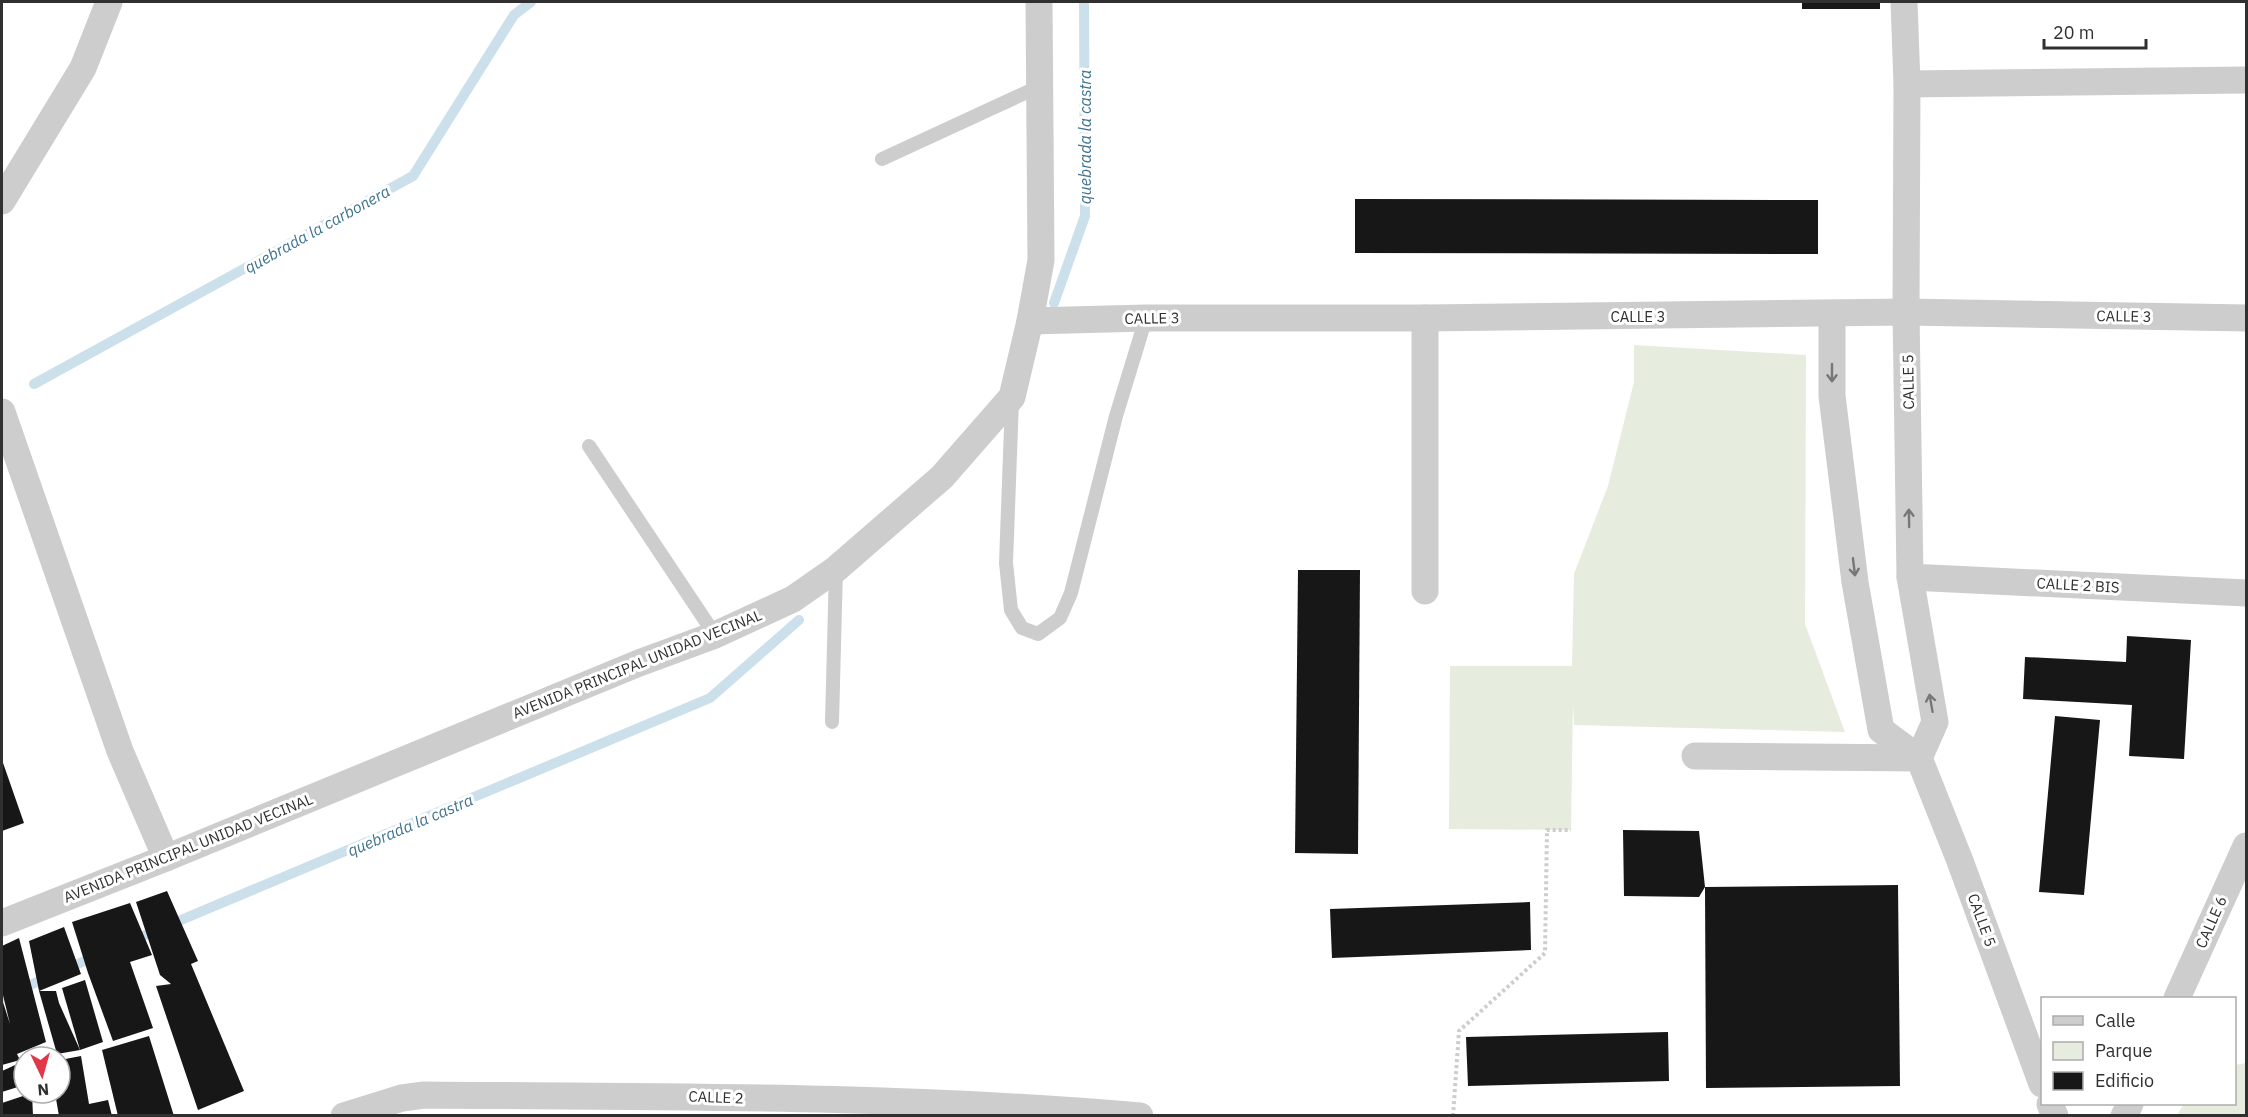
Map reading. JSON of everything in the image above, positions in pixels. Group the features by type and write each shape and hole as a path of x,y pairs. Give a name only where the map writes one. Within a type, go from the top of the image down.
{"street":[{"path":"2,201 83,68 109,2"},
{"name":"AVENIDA PRINCIPAL UNIDAD VECINAL","path":"2,923 639,663 715,635 793,599 836,569 942,477 1012,397 1030,321 1041,260 1039,2"},
{"name":"CALLE 5","path":"1904,2 1907,84 1906,312 1910,577 1935,722 1919,758 2041,1079"},
{"path":"1907,84 2247,80"},
{"name":"CALLE 3","path":"1030,321 1146,318 1425,318 1906,312 2247,318"},
{"path":"1832,314 1834,407 1856,582 1881,730 1919,758"},
{"path":"1425,318 1425,591"},
{"path":"2,412 116,740 166,858"},
{"name":"CALLE 2 BIS","path":"1910,577 2247,593"},
{"path":"1695,756 1919,758"},
{"name":"CALLE 6","path":"2178,997 2247,846"},
{"name":"CALLE 2","path":"344,1116 401,1107 424,1095 664,1095 849,1108 1140,1116"}],"lane":[{"path":"882,159 1038,87"},
{"path":"1012,397 1006,563 1011,610 1022,628 1038,634 1060,618 1071,593 1116,416 1146,318"},
{"path":"589,446 715,635"},
{"path":"832,722 836,569"}],"path":[{"path":"1454,1116 1459,1031 1545,953 1547,830 1571,830"}],"green space":[{"path":"1634,345 1806,355 1805,624 1845,732 1574,725 1573,701 1571,830 1449,829 1450,666 1572,666 1574,574 1608,486 1634,382"},
{"path":"2246,1063 2246,1115 2177,1115 2183,1105 2236,1105 2236,1065"}],"building":[{"path":"1802,2 1880,2 1880,9 1802,9"},
{"path":"1355,199 1818,200 1818,254 1355,253"},
{"path":"1298,570 1360,570 1358,854 1295,853"},
{"path":"2127,636 2191,640 2184,759 2129,756 2132,705 2023,699 2025,657 2126,662"},
{"path":"2055,716 2100,720 2084,895 2039,892"},
{"path":"2,760 24,823 2,831"},
{"path":"1623,830 1699,831 1705,887 1699,897 1624,896"},
{"path":"1898,885 1900,1086 1706,1088 1705,887"},
{"path":"167,891 198,961 191,964 244,1091 198,1110 156,986 171,984 160,975 136,902"},
{"path":"1530,902 1531,950 1332,958 1330,909"},
{"path":"130,903 152,955 130,962 153,1028 113,1041 72,922"},
{"path":"64,927 81,974 39,991 29,941"},
{"path":"19,938 46,1042 39,1045 12,1045 12,1062 2,1065 2,999 10,1024 2,991 2,946"},
{"path":"85,980 103,1042 80,1050 62,988"},
{"path":"39,991 56,991 80,1050 72,1051 72,1045 54,1045"},
{"path":"1668,1032 1669,1081 1468,1086 1466,1037"},
{"path":"149,1036 174,1116 118,1116 102,1050"},
{"path":"81,1056 89,1104 108,1100 112,1116 59,1116 57,1105 72,1105 72,1058"},
{"path":"12,1066 12,1089 2,1092 2,1071"},
{"path":"12,1100 12,1105 33,1105 33,1116 2,1116 2,1103"}],"waterway":[{"name":"quebrada la carbonera","path":"34,384 413,176 514,15 531,2"},
{"name":"quebrada la castra","path":"1054,303 1085,216 1084,2"},
{"name":"quebrada la castra","path":"131,941 710,698 799,620"},
{"name":"quebrada la castra","path":"65,970 97,955"},
{"name":"quebrada la castra","path":"2,998 50,976"}]}
